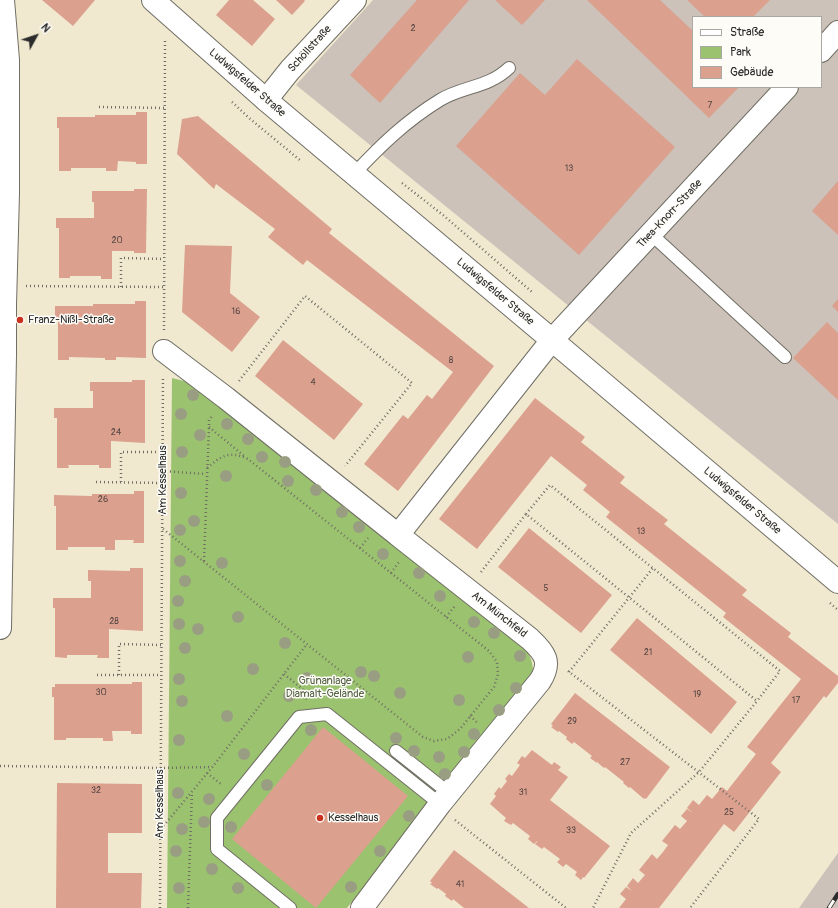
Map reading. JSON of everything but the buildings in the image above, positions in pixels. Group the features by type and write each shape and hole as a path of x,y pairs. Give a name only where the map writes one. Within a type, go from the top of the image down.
{"street":[{"path":"0,628 5,355 3,0"},
{"name":"Schöllstraße","path":"266,100 290,70 355,0"},
{"name":"Ludwigsfelder Straße","path":"159,5 266,100 838,582"},
{"path":"822,50 838,32"},
{"name":"Thea-Knorr-Straße","path":"552,340 786,88"},
{"path":"164,351 226,398 398,535 552,340"},
{"name":"Am Münchfeld","path":"398,535 542,650"},
{"path":"362,908 442,801 540,681 546,667 546,659 542,650"}],"lane":[{"path":"354,174 387,139 410,120 441,99 484,85 501,76 509,68"},
{"path":"651,234 785,357"},
{"path":"290,908 217,849 217,818 299,717 327,714 442,801"},
{"path":"396,751 442,801"}],"path":[{"name":"Am Kesselhaus","path":"159,5 165,108 160,908"},
{"path":"99,107 165,108"},
{"path":"121,287 121,258 164,259"},
{"path":"5,285 164,287"},
{"path":"204,561 206,469 209,420 305,296 412,383 332,482"},
{"path":"162,528 423,737 434,741 447,739 460,729 494,687 498,674 497,662 489,652 209,427"},
{"path":"121,482 121,452 163,452"},
{"path":"206,469 216,459 226,454 237,454 248,458"},
{"path":"162,472 206,474"},
{"path":"96,482 162,483"},
{"path":"446,617 550,484 780,672 698,772 631,833 593,908"},
{"path":"526,514 756,700"},
{"path":"569,672 653,568"},
{"path":"119,675 119,644 161,645"},
{"path":"160,829 211,768 307,644"},
{"path":"542,650 759,819 690,908"},
{"path":"284,674 306,692 305,717"},
{"path":"97,675 161,675"},
{"path":"0,766 211,768"},
{"path":"188,908 192,791"},
{"path":"442,801 566,908"}],"shaded area":[{"path":"373,0 838,0 838,524 296,85"},
{"path":"838,853 838,908 799,908"}],"green space":[{"name":"Grünanlage Diamalt-Gelände","path":"172,378 196,386 522,645 532,661 533,673 347,908 167,908"}],"railway":[{"path":"829,908 838,894"}],"place":[{"name":"Franz-Nißl-Straße","path":"20,320"},
{"name":"Kesselhaus","path":"320,818"}]}
